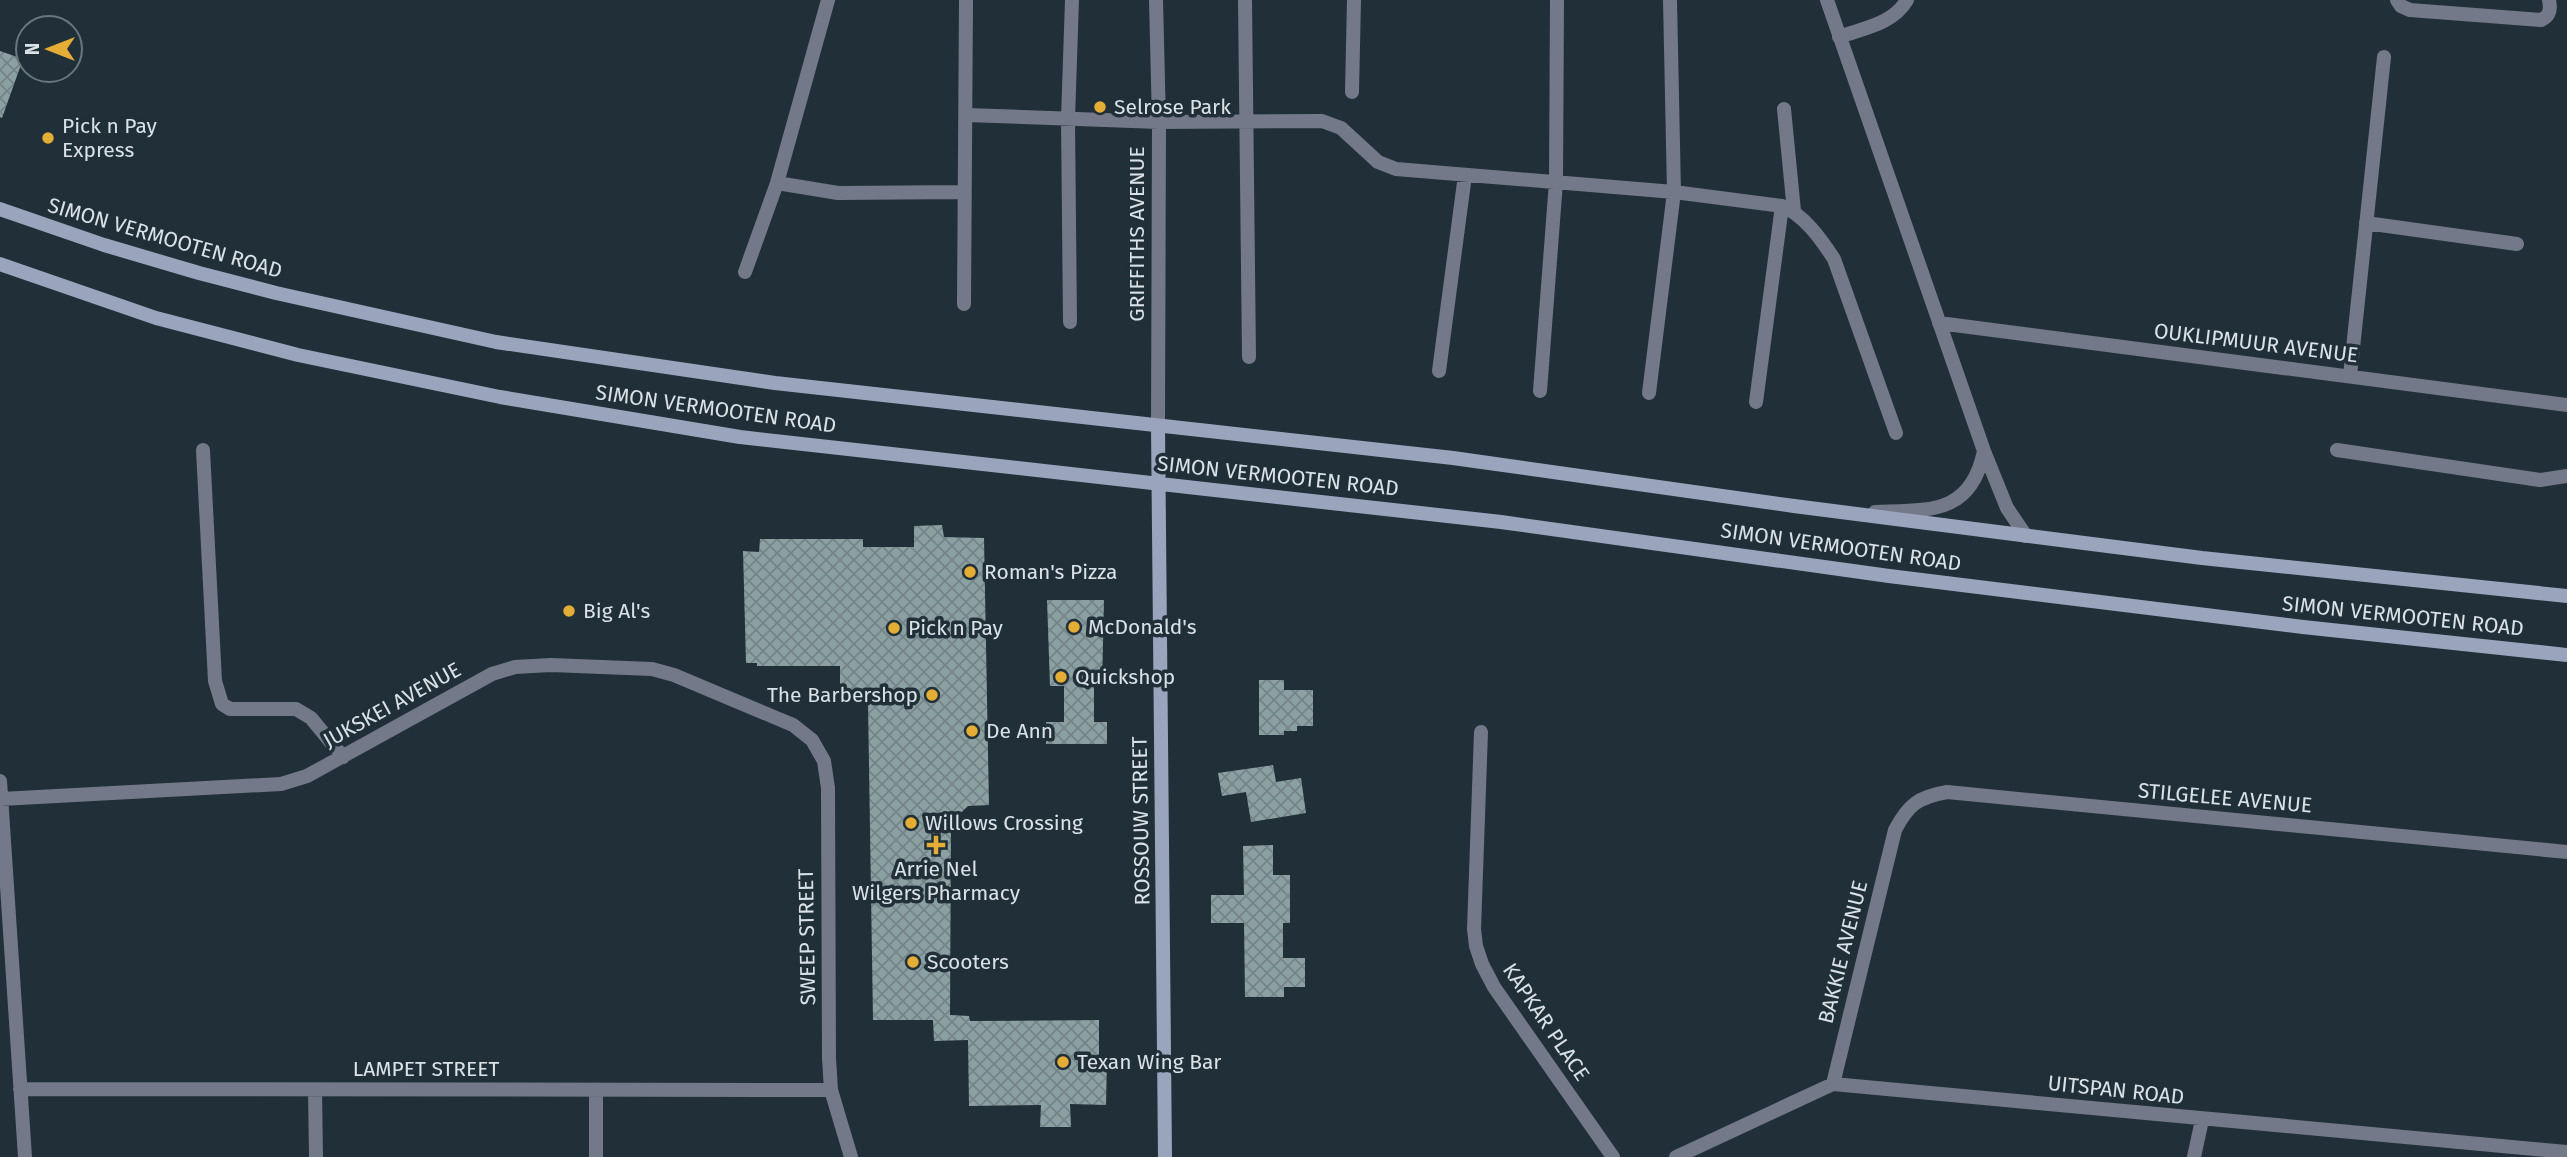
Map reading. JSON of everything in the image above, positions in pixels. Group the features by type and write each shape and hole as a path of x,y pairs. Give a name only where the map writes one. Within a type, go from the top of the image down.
{"main road":[{"name":"SIMON VERMOOTEN ROAD","path":"0,209 104,245 199,273 496,342 775,383 1453,458 2202,558 2567,596"},
{"name":"SIMON VERMOOTEN ROAD","path":"0,264 156,318 310,358 500,397 740,437 1501,522 1889,576 2289,625 2567,655"},
{"name":"ROSSOUW STREET","path":"1158,426 1165,1157"}],"street":[{"path":"745,272 776,183 828,0"},
{"path":"964,303 966,0"},
{"path":"1070,322 1068,119 1072,0"},
{"name":"GRIFFITHS AVENUE","path":"1156,0 1159,122 1158,426"},
{"path":"1245,0 1249,357"},
{"path":"1352,92 1354,0"},
{"path":"1540,391 1556,182 1557,0"},
{"path":"1649,393 1674,192 1670,0"},
{"path":"1827,0 1984,451 2007,508 2026,536"},
{"path":"1839,37 1888,20 1898,13 1907,0"},
{"path":"2397,0 2410,10 2541,20 2551,8 2549,0"},
{"path":"2350,376 2384,57"},
{"path":"1756,402 1788,209 1784,109"},
{"path":"967,115 1159,122 1322,121 1341,128 1378,162 1396,169 1674,192 1788,209 1821,239 1833,259 1896,433"},
{"path":"1439,371 1465,175"},
{"path":"776,183 838,193 964,192"},
{"path":"2365,223 2517,244"},
{"name":"OUKLIPMUUR AVENUE","path":"1939,323 2567,405"},
{"path":"202,450 215,681 222,704 230,709 296,709 311,718 343,757"},
{"path":"2337,450 2530,479 2567,476"},
{"path":"1850,513 1929,510 1958,499 1976,478 1984,451"},
{"name":"JUKSKEI AVENUE","path":"1,799 281,784 307,776 343,757 461,689 492,674 515,667 551,665 652,669 674,675 793,725"},
{"name":"SWEEP STREET","path":"793,725 812,740 824,761 828,788 831,1090 852,1157"},
{"name":"KAPKAR PLACE","path":"1481,732 1474,929 1476,946 1494,987 1614,1157"},
{"path":"0,781 24,1157"},
{"name":"STILGELEE AVENUE","path":"1895,830 1904,811 1930,795 1947,792 2567,852"},
{"name":"BAKKIE AVENUE","path":"1833,1084 1895,830"},
{"path":"1676,1157 1833,1084"},
{"name":"UITSPAN ROAD","path":"1833,1084 2505,1151 2567,1152"},
{"name":"LAMPET STREET","path":"20,1088 831,1090"},
{"path":"315,1090 316,1157"},
{"path":"596,1090 596,1157"},
{"path":"2194,1157 2202,1120"}],"building":[{"path":"0,51 14,56 14,84 2,118"},
{"name":"Willows Crossing","path":"942,525 944,537 984,538 989,805 968,806 951,822 950,1015 969,1016 970,1021 1099,1020 1099,1059 1107,1058 1106,1105 1070,1104 1071,1127 1040,1127 1041,1105 969,1106 968,1040 934,1041 933,1020 873,1020 868,702 840,701 840,666 757,666 757,663 746,663 743,551 759,552 760,539 863,539 863,547 914,547 914,526"},
{"path":"1047,600 1104,600 1102,686 1094,686 1094,722 1107,722 1107,744 1046,744 1046,722 1064,722 1064,686 1050,686"},
{"path":"1259,680 1284,680 1284,690 1313,690 1313,726 1297,726 1297,731 1284,731 1284,735 1259,735"},
{"path":"1273,765 1276,782 1301,778 1306,813 1251,822 1246,792 1222,796 1218,773"},
{"path":"1273,845 1273,875 1290,875 1290,923 1283,923 1283,958 1305,958 1305,987 1284,987 1284,997 1245,997 1244,923 1211,923 1211,895 1244,895 1243,846"}],"place":[{"name":"Selrose Park","path":"1100,107"},
{"name":"Pick n Pay Express","path":"48,138"},
{"name":"Roman's Pizza","path":"970,572"},
{"name":"Big Al's","path":"569,611"},
{"name":"McDonald's","path":"1074,627"},
{"name":"Pick n Pay","path":"894,628"},
{"name":"Quickshop","path":"1061,677"},
{"name":"The Barbershop","path":"932,695"},
{"name":"De Ann","path":"972,731"},
{"name":"Willows Crossing","path":"911,823"},
{"name":"Arrie Nel Wilgers Pharmacy","path":"936,845"},
{"name":"Scooters","path":"913,962"},
{"name":"Texan Wing Bar","path":"1063,1062"}]}
